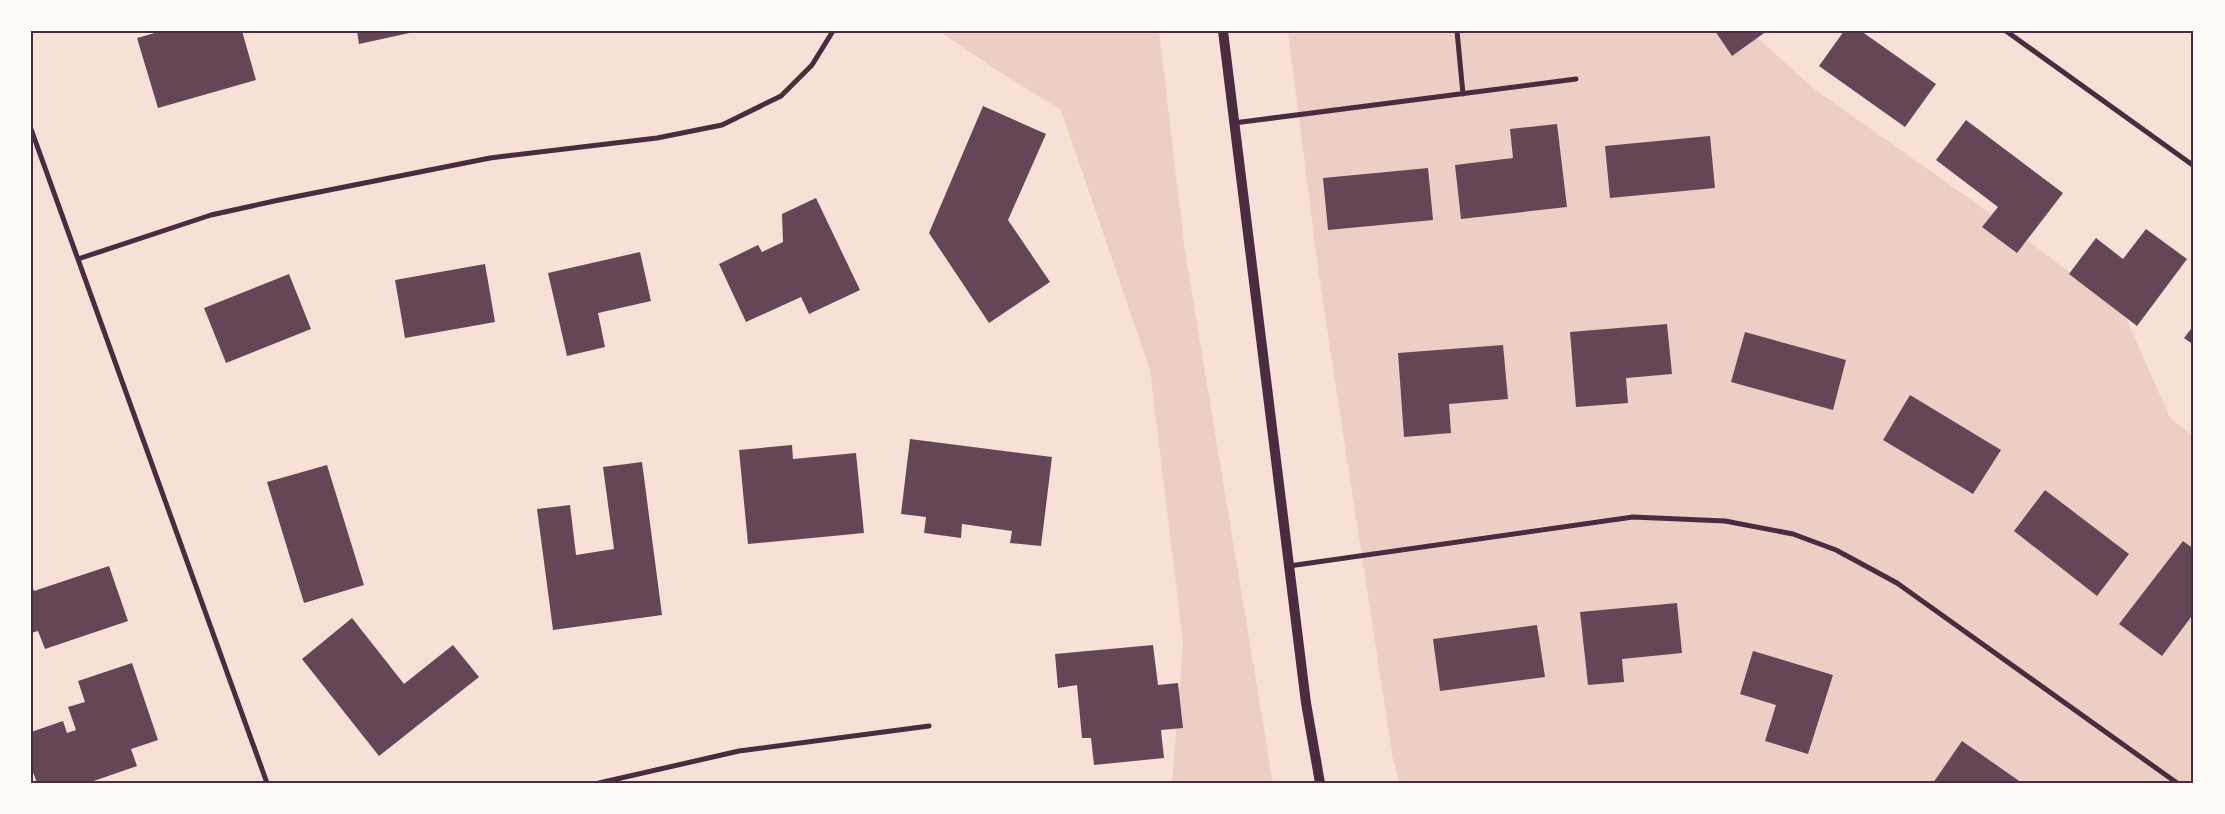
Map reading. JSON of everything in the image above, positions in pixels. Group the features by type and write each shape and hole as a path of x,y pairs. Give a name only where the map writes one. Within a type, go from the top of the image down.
{"main road":[{"path":"1222,31 1306,703 1320,783"}],"street":[{"path":"78,259 211,215 279,200 490,158 657,138 722,125 781,96 812,66 833,31"},
{"path":"1457,31 1463,94"},
{"path":"2006,31 2194,166"},
{"path":"1234,123 1576,79"},
{"path":"31,129 267,783"},
{"path":"1289,566 1633,517 1725,521 1793,534 1836,550 1897,583 2177,783"},
{"path":"598,783 739,751 929,726"}],"shaded area":[{"path":"939,31 1159,31 1185,252 1273,783 1172,783 1183,643 1150,370 1061,110 998,71"},
{"path":"1288,31 1750,31 1813,88 2008,226 2124,313 2170,418 2194,437 2194,783 1400,783 1393,760 1319,276"}],"building":[{"path":"162,31 242,31 256,80 158,108 137,38"},
{"path":"357,31 414,31 414,32 359,44"},
{"path":"1715,31 1767,31 1732,56"},
{"path":"1844,31 1861,31 1936,84 1905,127 1819,66"},
{"path":"983,106 1046,134 1008,220 1050,282 989,323 929,233"},
{"path":"1966,120 2063,193 2017,253 1982,227 1998,207 1936,160"},
{"path":"1557,124 1567,207 1461,219 1455,165 1513,158 1510,129"},
{"path":"1710,136 1715,188 1610,198 1605,146"},
{"path":"1428,168 1433,220 1328,230 1323,178"},
{"path":"816,198 860,290 809,314 801,297 746,322 719,264 758,245 762,252 783,242 782,214"},
{"path":"2146,229 2187,259 2137,326 2069,274 2096,238 2123,259"},
{"path":"640,252 651,301 598,313 605,347 567,356 548,273"},
{"path":"485,264 495,322 405,338 395,280"},
{"path":"289,274 311,329 226,363 204,308"},
{"path":"1667,324 1672,374 1626,378 1628,403 1576,407 1570,332"},
{"path":"2194,325 2194,345 2184,338"},
{"path":"1745,332 1846,360 1833,410 1731,382"},
{"path":"1503,345 1508,399 1449,404 1451,433 1404,437 1398,353"},
{"path":"1910,395 2001,450 1973,494 1883,440"},
{"path":"910,439 1052,457 1041,546 1010,543 1012,531 962,524 961,538 924,533 926,517 901,514"},
{"path":"792,445 793,459 856,453 864,533 748,544 739,450"},
{"path":"642,462 662,615 553,630 537,509 570,505 576,555 614,549 603,467"},
{"path":"327,465 364,585 304,603 267,482"},
{"path":"2045,490 2129,554 2097,596 2014,531"},
{"path":"2183,541 2194,549 2194,613 2162,656 2119,624"},
{"path":"109,566 128,621 45,649 38,631 31,633 31,583 34,591"},
{"path":"1677,603 1682,653 1622,659 1624,682 1588,685 1580,612"},
{"path":"352,618 404,684 453,645 479,677 379,756 302,659"},
{"path":"1537,625 1545,677 1440,691 1433,639"},
{"path":"1153,645 1158,685 1178,683 1183,728 1161,730 1164,758 1094,765 1091,738 1082,738 1077,685 1058,688 1055,654"},
{"path":"1753,651 1833,675 1808,754 1765,741 1776,705 1740,694"},
{"path":"132,663 158,740 131,749 137,766 88,783 37,783 31,767 31,732 63,721 67,733 76,730 68,707 85,702 78,681"},
{"path":"1962,741 2022,783 1933,783"}]}
